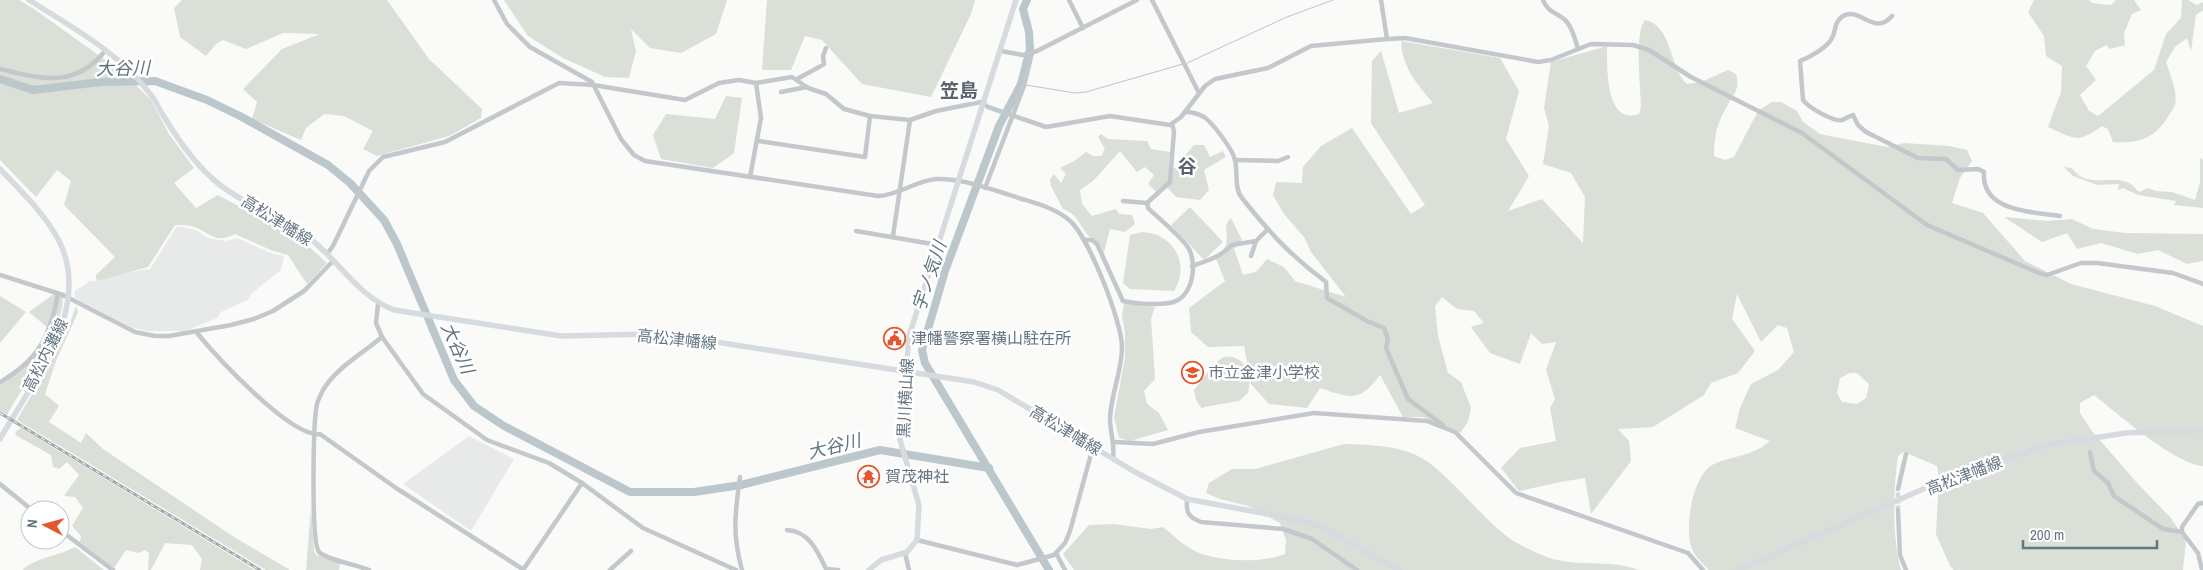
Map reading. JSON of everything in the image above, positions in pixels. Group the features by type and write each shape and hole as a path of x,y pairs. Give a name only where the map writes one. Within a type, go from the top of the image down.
{"main road":[{"name":"高松津幡線","path":"29,0 105,51 131,72 152,96 163,116 196,162 221,185 308,237 327,254 354,285 378,304 394,310 561,336 651,334 944,376 974,382 998,390 1113,459 1188,499 1294,519 1319,526 1400,570"},
{"name":"黒川横山線","path":"917,540 919,505 905,459 900,431 909,336 1001,51 1014,2"},
{"name":"高松内灘線","path":"0,169 46,221 60,244 68,270 69,299 64,323 57,339 0,439"},
{"name":"高松津幡線","path":"1738,570 1944,480 2048,445 2126,433 2203,430"},
{"path":"869,570 881,560 905,553 917,540"}],"street":[{"path":"494,0 507,24 530,47 594,85 621,139 634,155 645,161 867,195 888,196 919,183 936,179 972,184 1060,214 1077,229 1085,240 1122,337 1122,355 1110,417 1115,442 1113,459"},
{"path":"1069,0 1083,28"},
{"path":"1152,0 1199,93"},
{"path":"1381,0 1387,39"},
{"path":"1543,0 1550,11 1563,18 1570,26 1578,49"},
{"path":"1001,51 1023,55 1031,53 1134,1"},
{"path":"1892,16 1888,21 1877,24 1851,14 1844,15 1836,22 1833,38 1819,51 1800,61 1803,100 1807,105 1825,115 1840,120 1853,115 1858,125 1866,132 1883,138 1918,158 1938,157 1946,159 1958,170 1978,169 1984,172 1987,190 2004,206 2060,216"},
{"path":"1172,124 1185,112 1199,93 1215,79 1268,68 1311,46 1405,38 1538,62 1552,60 1578,49 1604,43 1633,45 1649,50 1691,76 1802,133 1927,225 2039,273 2047,275 2081,263 2097,263 2173,273 2203,284"},
{"path":"797,79 824,64 823,56 826,48"},
{"path":"0,69 39,77 61,78 85,70 96,62 105,51"},
{"path":"985,188 1011,114 1024,85 1031,53"},
{"path":"327,254 333,246 366,178 383,158 445,142 559,83 594,85 684,100 718,83 739,80 756,83 792,77 807,87 826,94 844,109 870,116 910,120 936,111 981,102 1046,127 1110,116 1172,124"},
{"path":"750,177 759,140 761,118 756,83"},
{"path":"781,92 807,87"},
{"path":"1185,112 1204,117 1226,144 1235,160 1240,197 1272,236 1298,262 1326,282 1327,298 1367,321 1384,328 1388,339 1386,348 1408,399 1448,429"},
{"path":"759,140 865,157 870,116"},
{"path":"893,236 910,120"},
{"path":"1122,202 1147,203 1170,182 1174,131 1172,124"},
{"path":"1235,160 1278,161 1288,157"},
{"path":"1085,240 1092,240 1097,244 1120,299 1124,302 1169,303 1177,300 1186,293 1191,283 1192,266 1189,250 1148,208 1147,203"},
{"path":"1251,256 1256,241 1268,229"},
{"path":"856,231 938,245"},
{"path":"1192,266 1206,262 1212,257 1223,255 1232,245 1256,241"},
{"path":"0,274 58,294 135,332 155,336 197,333 254,319 273,311 304,290 333,261"},
{"path":"0,382 25,365 47,338 58,294"},
{"path":"378,304 375,315 382,337 423,394 487,440 549,463 582,483 643,528 736,570"},
{"path":"197,333 216,356 291,424 310,435 320,434 396,488 523,570 582,483"},
{"path":"369,570 317,551 314,504 315,435 317,404 323,390 334,376 382,337"},
{"path":"1115,442 1153,444 1199,432 1314,413 1427,421 1454,432 1516,493 1688,553 1703,570"},
{"path":"917,540 1017,565 1055,554 1065,543 1070,531 1093,447"},
{"path":"2090,452 2094,470 2108,483 2114,496 2163,530 2182,532"},
{"path":"1898,489 1906,454"},
{"path":"740,478 734,529 736,548 742,570"},
{"path":"0,484 20,500"},
{"path":"1188,499 1188,516 1193,520 1283,529 1312,539 1357,570"},
{"path":"2202,570 2198,553 2182,532 2182,527 2198,504 2203,503"},
{"path":"1898,510 1900,555 1906,570"},
{"path":"787,530 793,530 813,543 826,569 838,570"},
{"path":"70,538 113,570"},
{"path":"610,570 631,551"},
{"path":"905,553 909,570"},
{"path":"1055,554 1065,570"},
{"path":"1026,563 1027,570"}],"shaded area":[{"path":"0,0 19,0 34,9 125,74 151,100 169,134 194,168 174,183 196,208 218,195 303,241 327,263 307,284 288,255 273,251 235,234 218,238 195,227 175,225 148,267 98,281 96,275 115,257 64,205 71,181 57,170 36,197 0,160"},
{"path":"182,0 387,0 429,59 482,109 481,118 449,136 377,156 363,149 373,131 344,116 324,114 306,128 301,140 252,119 257,102 243,89 282,49 320,34 283,33 246,49 223,40 216,44 206,56 180,37 174,8"},
{"path":"504,0 727,0 716,34 681,53 650,48 631,29 636,51 629,78 605,77 563,58 528,36"},
{"path":"767,0 975,0 971,14 931,97 862,84 822,40 805,36 791,70 762,70"},
{"path":"2034,0 2089,0 2092,3 2111,5 2116,0 2134,0 2141,10 2132,14 2124,33 2125,45 2110,49 2106,45 2095,51 2086,66 2096,80 2080,95 2089,111 2098,116 2154,70 2166,34 2181,18 2182,0 2188,0 2197,5 2203,2 2203,10 2196,15 2191,51 2187,38 2175,47 2166,62 2176,100 2173,109 2164,123 2146,138 2131,142 2113,142 2108,129 2102,126 2094,132 2076,138 2048,127 2061,92 2062,66 2046,56 2044,36 2028,12"},
{"path":"1645,20 1661,30 1681,77 1687,84 1701,82 1728,70 1736,74 1737,89 1718,127 1714,156 1725,160 1734,157 1758,111 1772,102 1781,102 1797,111 1803,122 1820,134 1887,147 1904,143 1949,146 1967,150 1972,161 1960,178 1952,203 1983,213 2025,261 2071,284 2155,306 2203,326 2203,466 2191,463 2163,448 2094,395 2080,403 2080,413 2091,430 2138,484 2170,517 2186,540 2183,570 1954,570 1950,566 1936,534 1939,478 1937,466 1904,452 1898,456 1894,499 1896,543 1901,570 1709,570 1695,554 1690,542 1690,511 1696,488 1707,469 1714,464 1750,453 1770,441 1735,428 1740,408 1751,384 1778,370 1794,352 1787,328 1778,325 1761,342 1737,294 1732,319 1755,351 1738,373 1711,383 1704,395 1653,427 1618,429 1629,441 1631,461 1591,514 1585,478 1519,491 1501,468 1520,448 1556,441 1550,408 1555,399 1546,370 1556,342 1542,344 1531,333 1520,364 1490,353 1471,327 1484,323 1474,311 1457,309 1442,297 1435,306 1438,336 1448,373 1461,382 1471,408 1468,422 1460,433 1423,417 1403,417 1380,375 1366,390 1353,396 1346,396 1320,388 1307,408 1269,404 1251,384 1244,346 1208,347 1191,332 1189,308 1225,281 1216,259 1226,245 1226,227 1231,218 1242,240 1234,249 1243,275 1256,272 1267,259 1284,267 1295,281 1346,297 1311,252 1304,237 1284,214 1273,195 1276,182 1302,183 1303,167 1321,146 1352,128 1411,214 1425,205 1371,123 1372,61 1381,51 1399,113 1433,103 1411,75 1404,59 1401,41 1500,58 1519,91 1506,139 1529,176 1508,211 1542,199 1583,243 1585,197 1571,173 1543,164 1549,126 1544,108 1551,62 1607,46 1608,79 1614,103 1620,111 1628,115 1639,114 1641,107 1639,48 1642,26","holes":["1850,373 1857,373 1869,384 1866,398 1857,404 1842,402 1837,393 1840,378"]},
{"path":"726,96 742,98 734,153 713,168 661,159 653,135 666,114 715,119"},
{"path":"1101,134 1108,139 1147,141 1151,149 1170,152 1169,166 1174,169 1194,145 1204,145 1210,157 1223,151 1226,157 1204,170 1209,190 1200,200 1176,197 1168,188 1160,188 1156,192 1148,184 1154,175 1145,167 1137,172 1120,151 1093,181 1080,190 1082,204 1092,216 1116,209 1119,214 1132,215 1135,224 1125,232 1110,229 1104,253 1075,217 1063,209 1051,186 1050,179 1054,174 1061,183 1066,174 1060,168 1076,160 1086,152 1093,156 1101,156 1105,149 1098,137"},
{"path":"2200,158 2203,160 2203,208 2174,205 2176,201 2138,195 2123,188 2118,190 2119,184 2097,185 2073,176 2064,167 2072,168 2077,174 2090,180 2120,180 2132,185 2139,192 2148,188 2156,191 2172,192 2195,200 2200,183"},
{"path":"1190,207 1223,242 1204,260 1171,225"},
{"path":"2004,217 2047,221 2072,219 2093,229 2125,233 2203,234 2203,261 2187,264 2158,250 2138,254 2101,243 2077,249 2067,233 2042,242"},
{"path":"177,226 196,230 208,238 227,241 237,238 271,253 284,256 281,270 251,294 248,300 221,312 217,318 185,331 148,331 133,328 75,298 75,291 90,281 99,281 125,273 150,269"},
{"path":"1142,232 1162,238 1176,252 1180,261 1181,271 1174,291 1130,289 1123,283 1130,235"},
{"path":"54,294 56,296 48,328 29,312"},
{"path":"0,296 26,312 0,343"},
{"path":"60,296 63,297 61,311 50,342 7,415 0,411 0,384 24,367 44,345 53,327"},
{"path":"1124,304 1155,307 1151,319 1155,379 1144,391 1147,404 1159,413 1168,430 1130,441 1119,438 1114,417 1125,358 1125,333 1122,315"},
{"path":"76,306 78,312 56,361 45,394 59,406 49,422 81,443 86,433 103,449 234,537 290,570 266,570 17,420 63,341"},
{"path":"1224,357 1237,359 1246,367 1249,379 1248,393 1239,401 1204,407 1202,409 1196,400 1194,390 1214,364"},
{"path":"21,428 255,570 200,570 202,559 192,545 165,543 151,570 148,570 149,553 145,550 139,553 126,550 114,568 80,542 81,536 72,526 83,508 75,497 64,496 79,475 67,462 59,469 53,467 51,455 17,436 15,432"},
{"path":"469,436 514,459 471,531 403,484"},
{"path":"1344,444 1388,447 1419,456 1448,479 1505,535 1537,553 1565,562 1627,566 1639,570 1074,570 1063,554 1089,525 1114,524 1151,529 1163,527 1193,550 1218,558 1253,560 1285,554 1286,540 1280,523 1248,506 1220,499 1206,493 1209,483 1232,469 1255,469"},
{"path":"311,508 314,551 316,555 340,562 339,570 306,570"},
{"path":"75,547 104,570 23,570 39,560"}],"waterway":[{"name":"宇ノ気川","path":"1027,0 1023,9 1029,32 1030,49 1021,84 999,126 945,271 922,350 925,363 1049,570"},
{"path":"1187,63 1287,17 1333,0"},
{"path":"1026,85 1075,93 1086,92 1183,64"},
{"name":"大谷川","path":"0,79 33,90 101,82 155,81 207,100 240,116 328,165 350,183 384,220 397,244 454,380 474,406 504,426 630,492 694,492 741,485 880,450 989,468"}],"tunnel":[{"path":"1898,489 1898,510"}],"railway":[{"path":"0,413 260,570"}],"place":[{"name":"津幡警察署横山駐在所","path":"895,338"},
{"name":"市立金津小学校","path":"1192,372"},
{"name":"賀茂神社","path":"869,476"}],"district":[{"name":"笠島","path":"959,90"},
{"name":"谷","path":"1187,166"}]}
